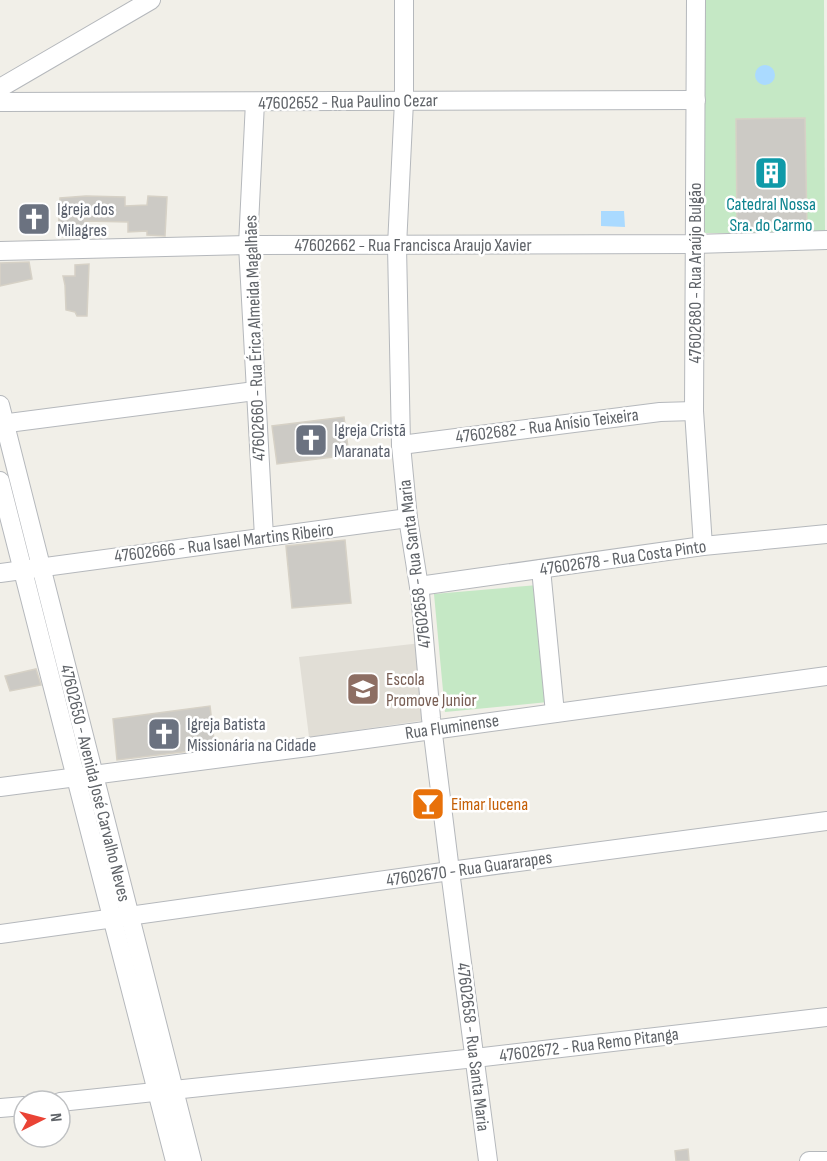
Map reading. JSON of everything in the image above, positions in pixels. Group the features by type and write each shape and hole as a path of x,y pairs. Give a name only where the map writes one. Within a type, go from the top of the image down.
{"street":[{"path":"0,78 134,0"},
{"path":"0,88 151,0"},
{"name":"47602658 - Rua Santa Maria","path":"404,0 404,101 397,246 401,445 450,871 488,1161"},
{"name":"47602680 - Rua Araújo Bulgão","path":"696,0 694,411 704,546"},
{"name":"47602652 - Rua Paulino Cezar","path":"0,102 696,100"},
{"name":"47602660 - Rua Érica Almeida Magalhães","path":"255,102 248,245 264,537"},
{"name":"47602662 - Rua Francisca Araujo Xavier","path":"0,251 248,245 694,244 827,240"},
{"path":"2,424 255,391"},
{"name":"47602650 - Avenida José Carvalho Neves","path":"0,405 31,568 165,1092"},
{"name":"47602682 - Rua Anísio Teixeira","path":"401,445 660,412 694,411"},
{"path":"0,481 31,568"},
{"name":"47602666 - Rua Isael Martins Ribeiro","path":"0,573 408,518"},
{"name":"47602678 - Rua Costa Pinto","path":"419,586 704,546 827,534"},
{"path":"541,569 555,713"},
{"name":"Rua Fluminense","path":"0,787 827,676"},
{"name":"47602670 - Rua Guararapes","path":"0,934 827,821"},
{"name":"47602672 - Rua Remo Pitanga","path":"72,1101 475,1058 827,1017"},
{"path":"165,1092 175,1161"},
{"path":"165,1092 192,1161"},
{"path":"809,1161 827,1161"}],"shaded area":[{"name":"Escola Promove Junior","path":"421,643 426,720 309,737 299,657"}],"green space":[{"path":"700,0 824,0 825,233 701,233"},
{"path":"538,585 548,702 445,712 434,594"}],"water":[{"path":"765,65 772,68 775,75 772,82 765,85 758,82 755,75 758,68"},
{"path":"601,211 624,211 625,227 601,226"}],"building":[{"name":"Catedral Nossa Sra. do Carmo","path":"805,118 807,228 737,229 736,119"},
{"path":"148,196 167,197 165,236 147,235 147,231 128,232 128,222 85,221 85,238 58,236 60,198 125,197 125,206 147,205"},
{"name":"Igreja dos Milagres","path":"41,207 44,229 26,230 23,210"},
{"path":"29,262 32,279 0,286 0,263"},
{"path":"89,264 87,316 77,316 75,312 66,310 63,276 75,276 75,265"},
{"name":"Igreja Cristã Maranata","path":"344,417 349,455 277,464 272,426"},
{"path":"345,540 351,603 292,608 286,546"},
{"path":"36,669 41,685 10,691 5,676"},
{"name":"Igreja Batista Missionária na Cidade","path":"210,706 215,748 117,760 113,719"},
{"path":"688,1149 689,1161 676,1161 675,1151"}],"place":[{"name":"Catedral Nossa Sra. do Carmo","path":"771,173"},
{"name":"Igreja dos Milagres","path":"34,219"},
{"name":"Igreja Cristã Maranata","path":"311,440"},
{"name":"Escola Promove Junior","path":"363,689"},
{"name":"Igreja Batista Missionária na Cidade","path":"164,734"},
{"name":"Eimar lucena","path":"428,804"}]}
